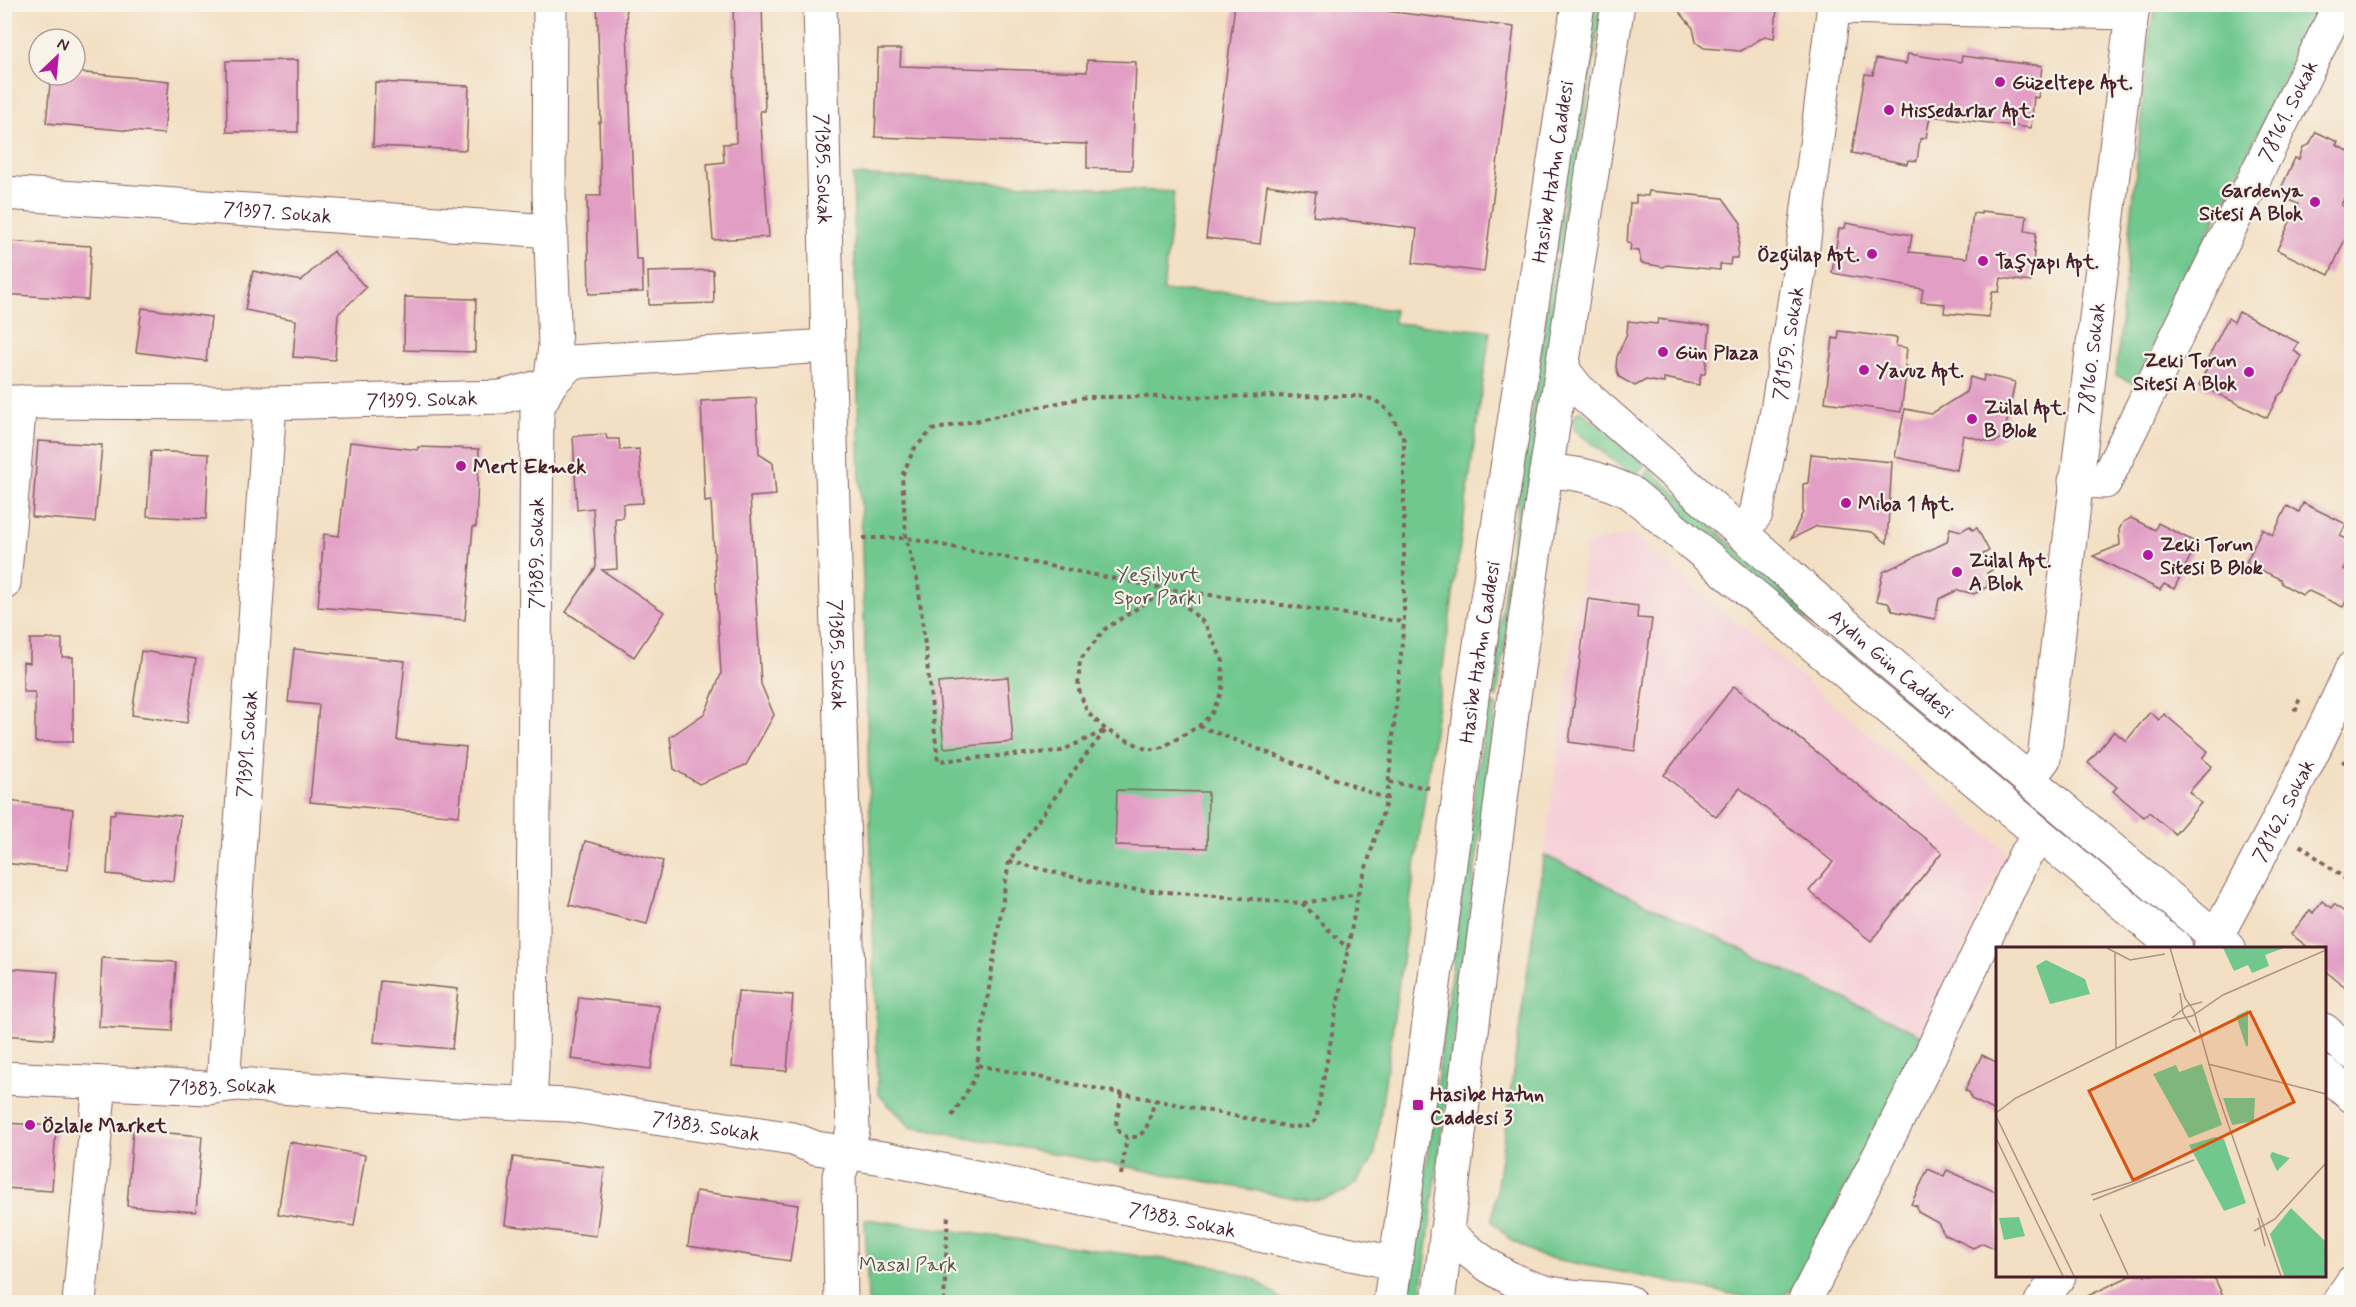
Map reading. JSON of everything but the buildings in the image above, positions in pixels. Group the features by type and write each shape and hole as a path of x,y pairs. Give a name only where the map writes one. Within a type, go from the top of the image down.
{"street":[{"name":"71389. Sokak","path":"530,1103 537,409 550,384 555,348 551,231 550,4"},
{"name":"71385. Sokak","path":"820,4 828,346 853,1130 839,1176 841,1302"},
{"name":"Hasibe Hatun Caddesi","path":"1390,1302 1472,697 1578,4"},
{"name":"Hasibe Hatun Caddesi","path":"1438,1302 1513,704 1618,4"},
{"name":"78161. Sokak","path":"2075,481 2104,482 2340,4"},
{"path":"1834,6 2132,9"},
{"name":"78159. Sokak","path":"1741,533 1756,514 1777,411 1803,247 1834,6"},
{"name":"78160. Sokak","path":"2028,779 2044,759 2132,9"},
{"name":"71397. Sokak","path":"4,193 551,231"},
{"path":"550,384 571,362 828,346"},
{"name":"Aydın Gün Caddesi","path":"1563,370 1578,389 1870,646 2028,779 2215,946"},
{"name":"71399. Sokak","path":"12,402 270,403 501,397 550,384"},
{"path":"4,583 12,402"},
{"name":"71391. Sokak","path":"223,1085 270,403"},
{"name":"Aydın Gün Caddesi","path":"1546,472 1569,471 1593,476 1630,492 2175,947"},
{"name":"78162. Sokak","path":"2215,946 2236,903 2341,723 2352,668"},
{"path":"1804,1302 1922,1072 2024,857 2041,836"},
{"path":"2122,903 2164,917 2215,946"},
{"path":"2326,1031 2352,1053"},
{"path":"2326,1074 2352,1096"},
{"name":"71383. Sokak","path":"4,1078 208,1088 223,1085 569,1105 793,1139 816,1148 883,1158 1395,1263"},
{"path":"79,1302 100,1083"},
{"path":"1446,1232 1479,1261 1504,1276 1545,1292 1629,1302"},
{"path":"2041,1302 2058,1277"},
{"path":"2339,1302 2352,1282"},
{"path":"1509,1302 1545,1292"}],"path":[{"path":"977,1065 1291,1127 1309,1126 1316,1120 1358,894 1387,799 1389,782 1404,622 1404,440 1390,412 1375,400 1359,396 1086,397 932,430 914,449 902,476 906,538 918,583 938,761 1061,752 1106,730"},
{"path":"854,537 906,538 1167,589 1404,622"},
{"path":"1167,589 1205,624 1223,661 1222,691 1211,715 1199,726 1163,747 1148,750 1106,730 1087,712 1078,687 1080,660 1106,629 1167,589"},
{"path":"1199,726 1387,799"},
{"path":"952,1116 975,1078 1009,861 1106,730"},
{"path":"1389,782 1435,788"},
{"path":"2292,839 2352,884"},
{"path":"1009,861 1117,888 1302,903 1358,894"},
{"path":"1302,903 1348,950"},
{"path":"1122,1094 1116,1122 1119,1132 1127,1137 1138,1137 1146,1129 1155,1101"},
{"path":"1120,1177 1127,1137"},
{"path":"944,1302 948,1214"}],"shaded area":[{"path":"1633,534 2007,852 1923,1036 1544,855 1586,545"}],"green space":[{"path":"1594,5 1602,5 1564,254 1555,253"},
{"path":"2155,5 2320,5 2135,384 2116,375 2149,39"},
{"name":"Yeşilyurt Spor Parkı","path":"853,175 1174,192 1163,291 1235,292 1394,310 1394,323 1490,331 1375,1153 1363,1174 1340,1194 1306,1200 911,1127 878,1094"},
{"path":"1554,260 1562,261 1497,697 1489,695"},
{"path":"1581,410 1645,464 1634,477 1575,430 1574,419"},
{"path":"1650,469 1809,616 1856,655 1853,659 1641,482"},
{"path":"1862,661 2067,832 2064,836 1859,665"},
{"path":"1487,703 1496,705 1422,1287 1420,1302 1408,1302"},
{"path":"1544,855 1923,1036 1793,1289 1772,1302 1540,1256 1511,1240 1492,1221"},
{"name":"Masal Park","path":"865,1219 1216,1266 1255,1280 1285,1302 868,1302"}],"place":[{"name":"Güzeltepe Apt.","path":"2000,82"},
{"name":"Hissedarlar Apt.","path":"1889,110"},
{"name":"Gardenya Sitesi A Blok","path":"2315,202"},
{"name":"Özgülap Apt.","path":"1872,254"},
{"name":"Taşyapı Apt.","path":"1983,261"},
{"name":"Gün Plaza","path":"1663,352"},
{"name":"Yavuz Apt.","path":"1864,370"},
{"name":"Zeki Torun Sitesi A Blok","path":"2249,372"},
{"name":"Zülal Apt. B Blok","path":"1972,419"},
{"name":"Mert Ekmek","path":"461,466"},
{"name":"Miba 1 Apt.","path":"1846,503"},
{"name":"Zeki Torun Sitesi B Blok","path":"2148,555"},
{"name":"Zülal Apt. A Blok","path":"1957,572"},
{"name":"Hasibe Hatun Caddesi 3","path":"1418,1105"},
{"name":"Özlale Market","path":"30,1125"}]}
